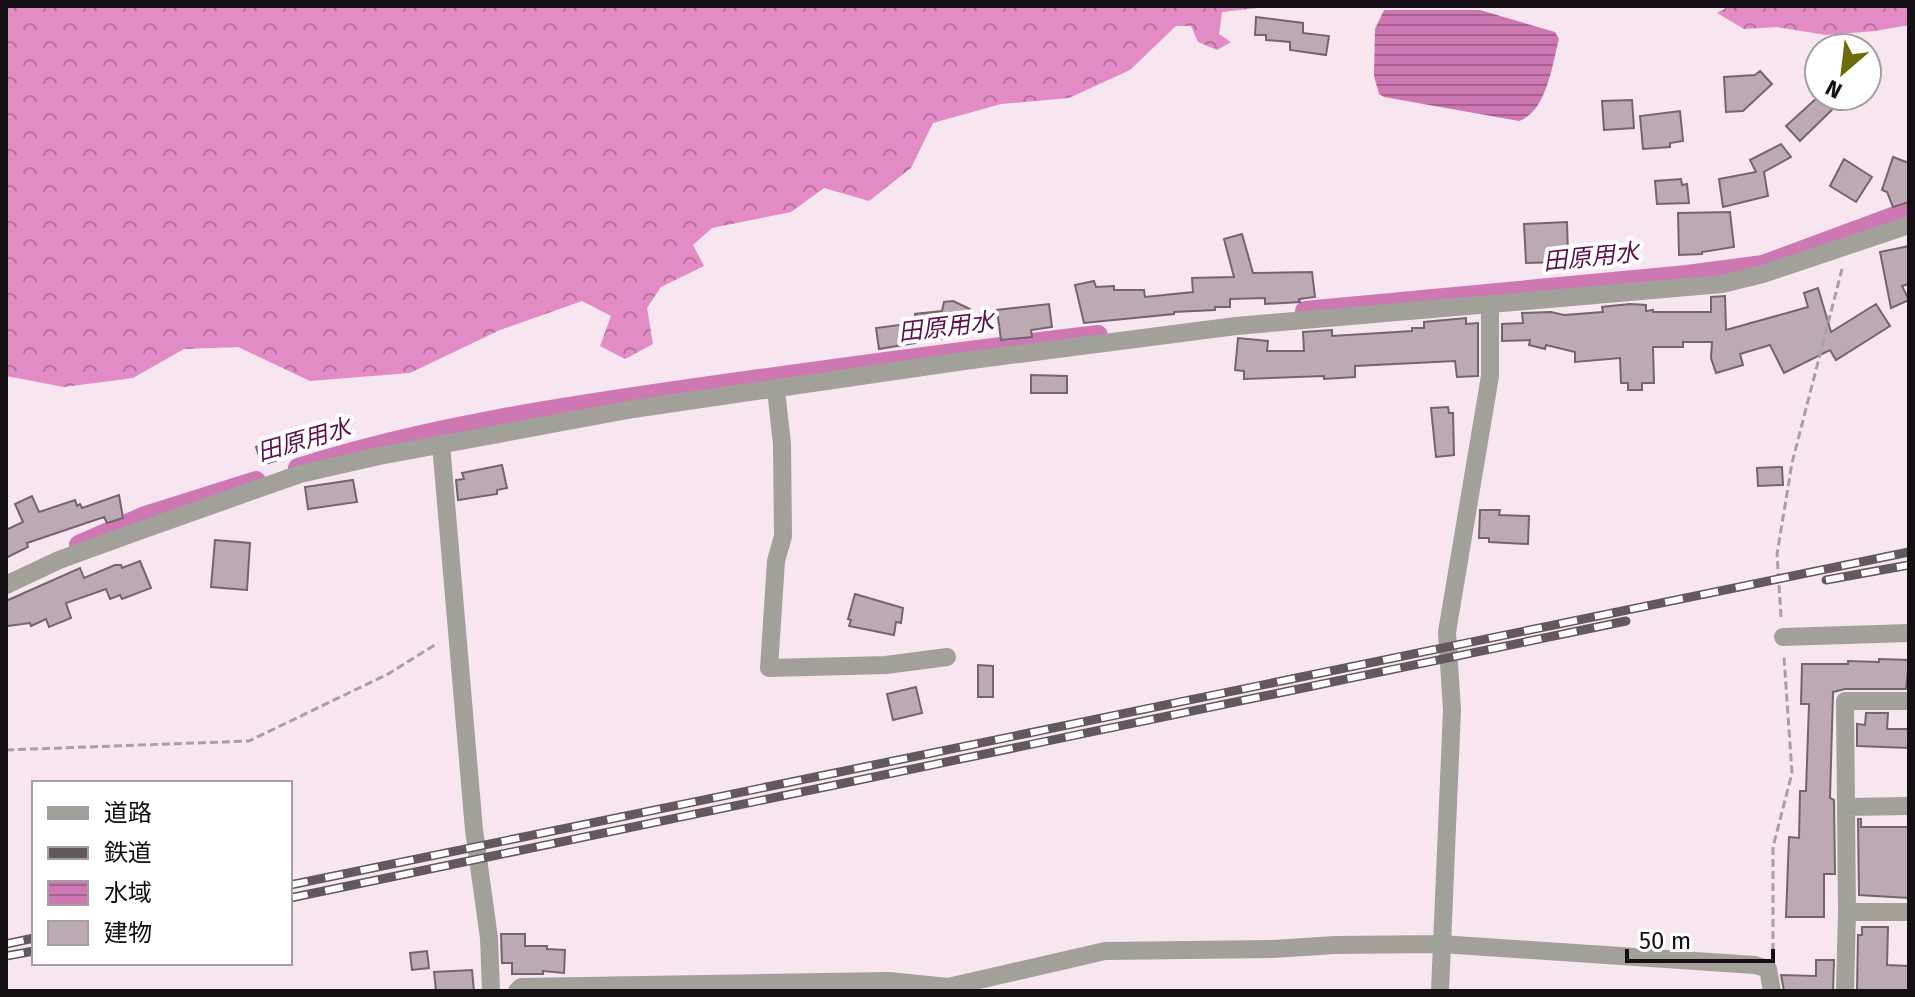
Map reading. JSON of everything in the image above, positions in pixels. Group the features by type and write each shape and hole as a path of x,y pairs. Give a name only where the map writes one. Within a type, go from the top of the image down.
{"street":[{"path":"6,585 59,560 286,479 441,444 633,409 1221,328 1722,284 1763,274 1909,225"},
{"path":"1440,991 1452,710 1447,632 1490,376 1490,304"},
{"path":"776,390 782,444 783,536 776,561 769,668 886,665 947,657"},
{"path":"441,444 474,830 489,938 491,991"},
{"path":"1783,637 1909,633"},
{"path":"1845,991 1845,701 1909,701"},
{"path":"1846,807 1909,806"},
{"path":"1847,912 1909,912"},
{"path":"517,991 521,987 889,981 948,989 1105,951 1441,944 1755,965 1768,969 1772,991"}],"path":[{"path":"1768,969 1773,957 1773,847 1792,773 1777,554 1792,463 1847,247"},
{"path":"6,750 249,741 388,674 439,643 457,639"}],"green space":[{"path":"6,6 1275,6 1222,12 1219,34 1231,42 1217,50 1198,42 1191,26 1176,26 1130,70 1069,98 1001,104 933,123 911,168 869,201 824,188 791,212 712,228 693,245 704,266 661,287 647,308 653,344 625,359 600,346 611,316 582,301 500,330 410,373 310,381 238,347 184,349 133,378 64,387 6,376"},
{"path":"1729,6 1909,6 1909,25 1863,32 1808,32 1777,27 1744,29 1717,13"}],"water":[{"path":"1384,10 1480,10 1555,32 1559,39 1551,74 1536,108 1519,121 1379,94 1374,76 1375,29"}],"building":[{"path":"1256,17 1303,23 1303,33 1329,36 1326,55 1290,50 1290,42 1266,40 1266,35 1255,35"},
{"path":"1760,71 1772,84 1743,111 1726,112 1724,77 1755,75"},
{"path":"1632,100 1634,128 1604,130 1602,101"},
{"path":"1680,111 1683,141 1670,143 1670,147 1643,149 1640,116"},
{"path":"1803,111 1830,112 1800,141 1786,126"},
{"path":"1781,144 1791,157 1764,172 1768,196 1723,207 1719,179 1756,172 1750,160"},
{"path":"1893,157 1909,163 1909,202 1893,207 1887,192 1882,190"},
{"path":"1844,159 1872,177 1856,202 1830,186"},
{"path":"1681,179 1682,185 1687,184 1689,203 1657,204 1655,181"},
{"path":"1730,212 1734,247 1679,255 1678,213"},
{"path":"1567,222 1568,256 1563,256 1563,262 1526,263 1524,224"},
{"path":"1242,234 1253,273 1312,272 1315,297 1299,299 1300,302 1265,304 1265,298 1230,299 1230,307 1215,307 1215,310 1084,323 1075,285 1094,281 1096,287 1144,290 1145,297 1193,292 1192,278 1234,277 1224,239"},
{"path":"1909,246 1909,284 1902,286 1909,300 1891,308 1880,252"},
{"path":"1818,288 1831,332 1876,304 1890,326 1836,360 1830,350 1784,373 1770,345 1740,354 1743,365 1716,373 1711,358 1712,342 1683,342 1683,347 1653,347 1654,383 1642,383 1642,390 1628,390 1628,383 1621,383 1620,358 1575,362 1575,352 1546,345 1545,349 1529,345 1530,340 1502,341 1502,324 1523,323 1522,313 1564,315 1603,312 1602,307 1630,304 1646,305 1646,311 1653,312 1711,312 1711,297 1725,296 1726,330 1808,307 1804,293"},
{"path":"953,301 970,309 965,323 949,320 951,337 879,349 876,328 907,324 906,321 916,320 915,314 942,311 944,302"},
{"path":"1049,304 1052,327 1031,330 1032,337 1001,340 997,310"},
{"path":"1466,318 1466,324 1478,323 1478,376 1457,377 1455,361 1355,366 1355,377 1324,379 1324,376 1244,379 1244,371 1235,370 1238,338 1268,341 1267,351 1304,351 1303,332 1332,330 1332,336 1412,331 1412,328 1424,328 1424,322"},
{"path":"1031,375 1067,376 1067,393 1031,393"},
{"path":"1448,407 1449,413 1453,413 1454,455 1436,457 1431,408"},
{"path":"281,439 287,457 262,465 256,447"},
{"path":"502,465 507,488 497,490 497,494 458,500 456,480 464,479 462,473"},
{"path":"1782,467 1783,485 1758,486 1757,468"},
{"path":"353,480 357,502 308,509 305,487"},
{"path":"119,495 123,518 107,523 104,517 27,543 28,547 6,558 6,530 23,522 15,504 32,496 39,512 75,500 77,506 80,504 82,508"},
{"path":"1480,510 1500,510 1499,515 1529,516 1528,544 1489,542 1489,538 1479,538"},
{"path":"215,540 250,543 247,590 211,587"},
{"path":"140,561 151,588 122,599 120,595 110,599 106,589 66,603 71,618 49,627 46,619 31,626 30,623 8,626 6,623 6,601 80,568 84,578 115,565 122,568"},
{"path":"855,594 903,608 901,623 896,622 894,635 849,626"},
{"path":"1879,659 1909,660 1906,689 1845,689 1833,692 1830,798 1834,800 1835,874 1824,874 1824,917 1786,917 1789,837 1799,838 1800,791 1806,791 1809,704 1801,704 1802,664 1879,662"},
{"path":"978,665 993,666 993,697 978,697"},
{"path":"916,687 922,713 893,720 887,694"},
{"path":"1866,713 1888,713 1887,729 1909,729 1909,748 1857,746 1857,724 1865,725"},
{"path":"1858,819 1861,819 1861,827 1909,827 1909,898 1859,895"},
{"path":"1862,927 1888,927 1887,965 1909,966 1909,991 1857,991 1858,935 1862,935"},
{"path":"501,934 525,934 525,946 565,950 564,973 543,971 543,974 512,974 512,963 502,963"},
{"path":"427,951 429,968 412,970 410,953"},
{"path":"1816,960 1834,960 1833,991 1784,991 1781,975 1816,976"},
{"path":"472,970 474,991 436,991 434,972"}],"waterway":[{"name":"田原用水","path":"1305,311 1763,265 1909,211"},
{"name":"田原用水","path":"298,468 395,441 545,411 796,374 1098,335"},
{"name":"田原用水","path":"79,545 145,516 256,481"}],"railway":[{"path":"292,885 1909,552"},
{"path":"1826,580 1909,565"},
{"path":"292,898 1626,621"},
{"path":"6,944 32,938"},
{"path":"6,956 32,951"}]}
